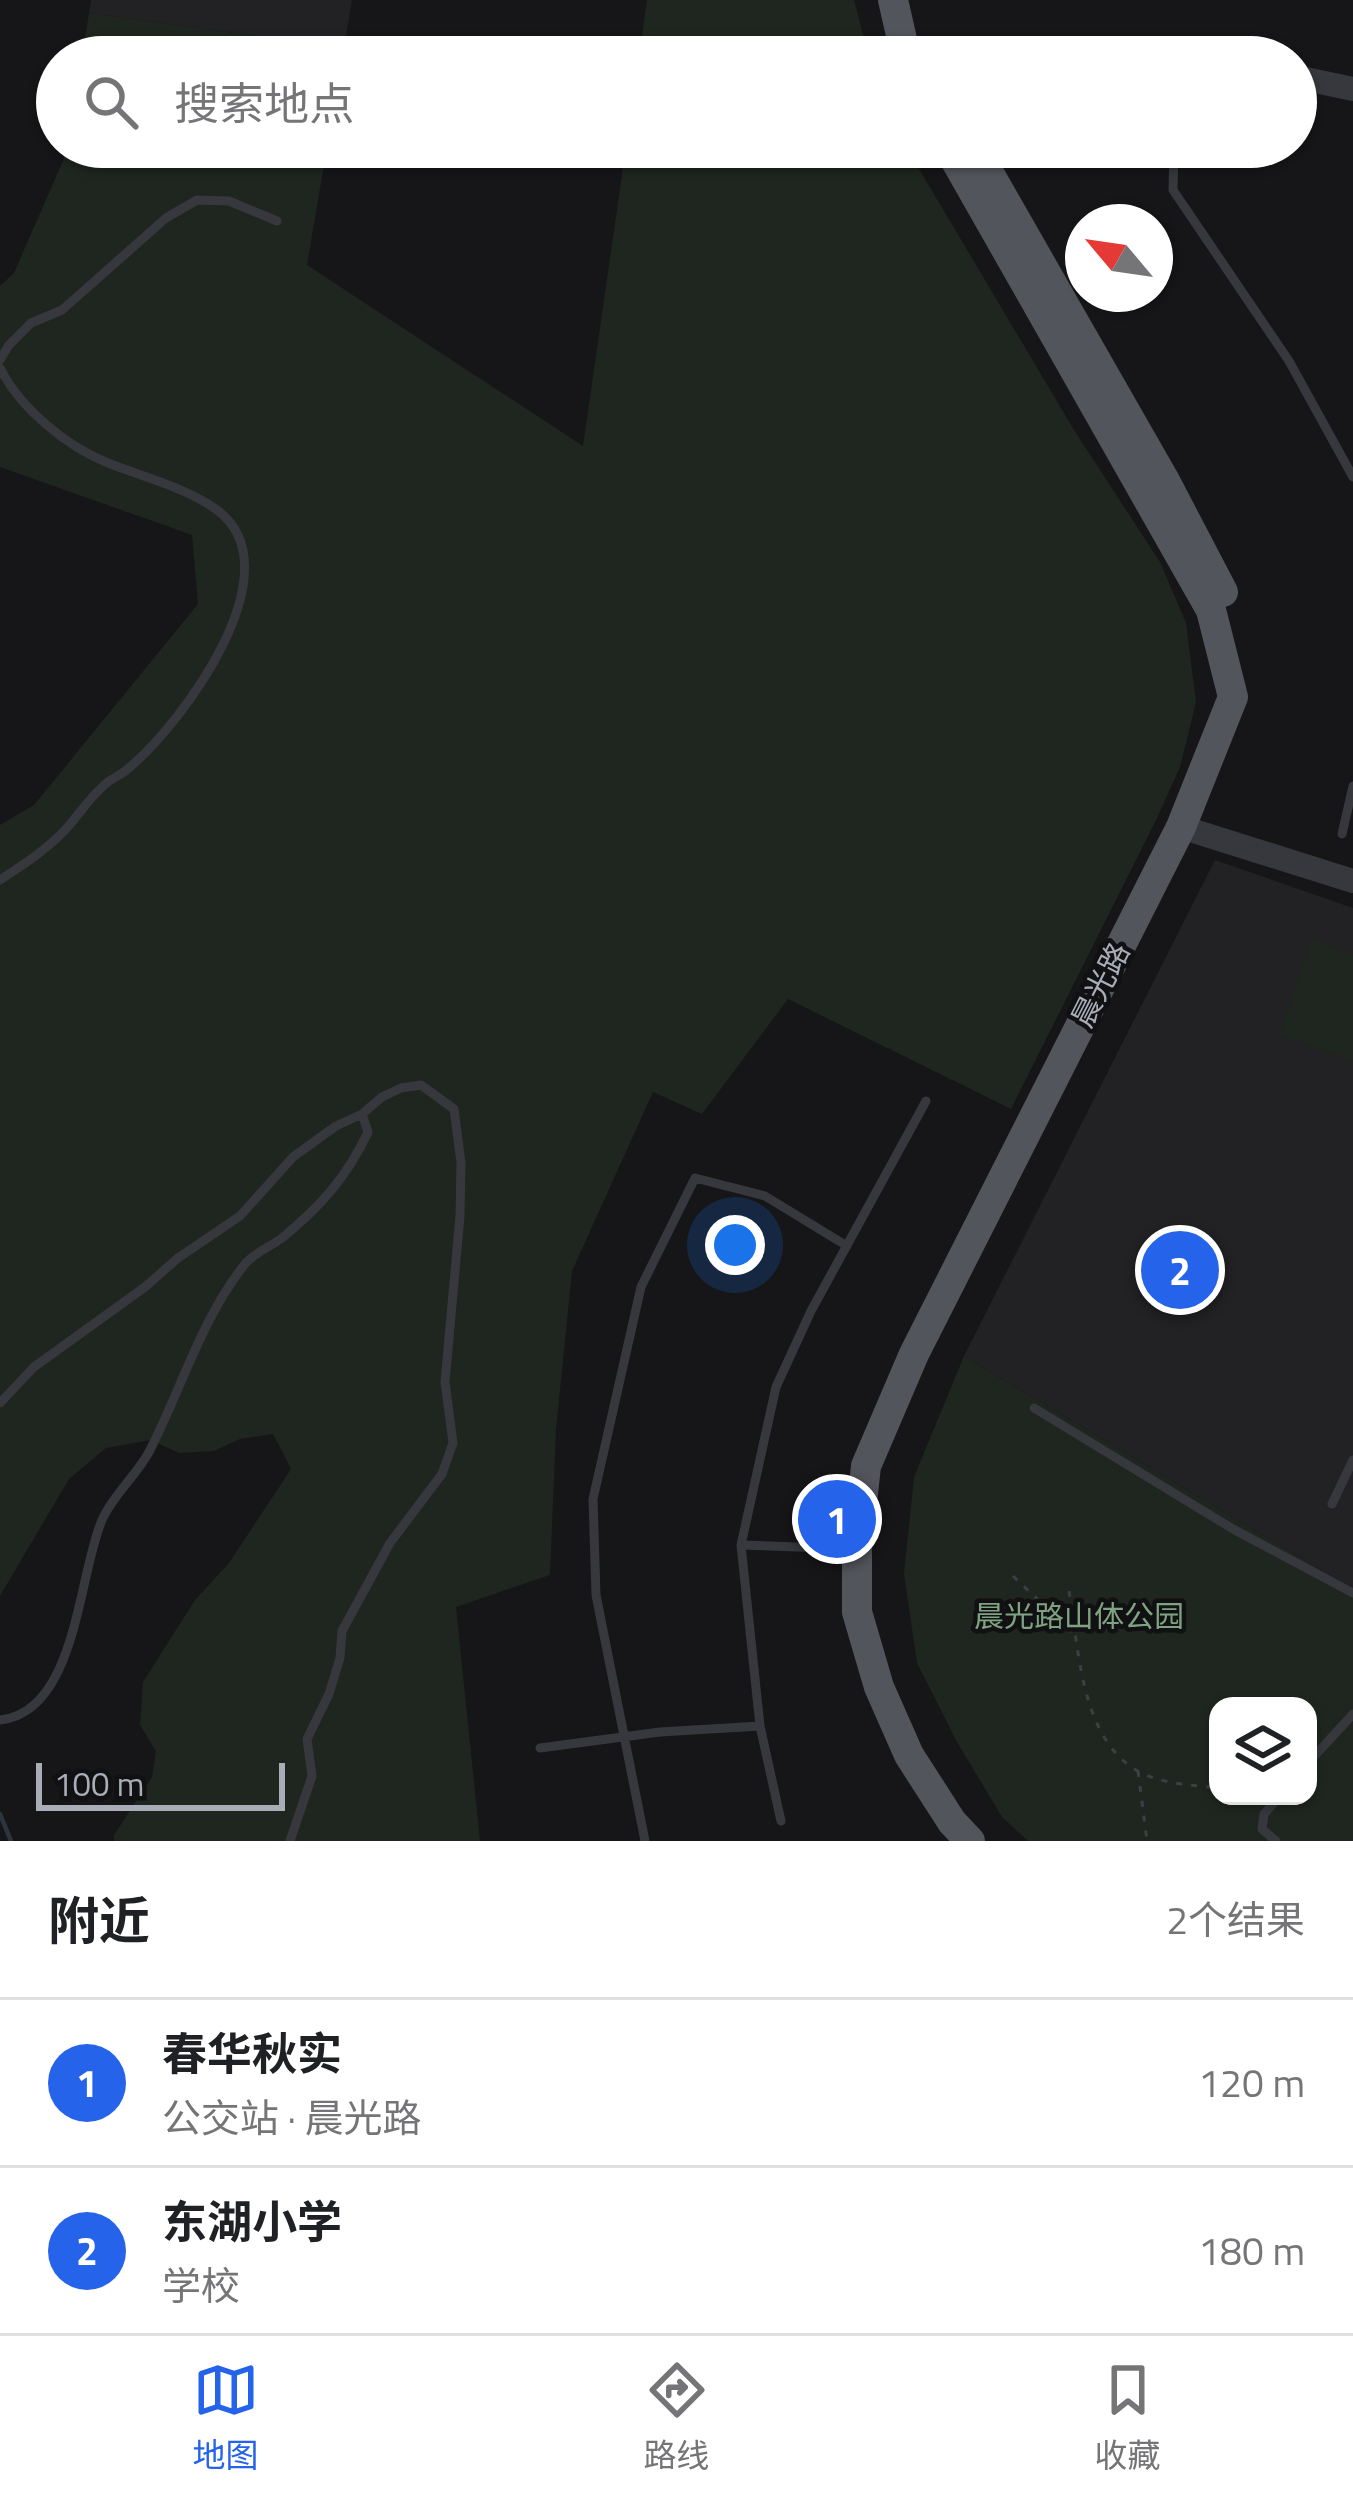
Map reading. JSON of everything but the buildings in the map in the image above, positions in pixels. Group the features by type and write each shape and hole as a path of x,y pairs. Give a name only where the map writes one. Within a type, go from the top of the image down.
{"main road":[{"path":"893,0 901,36"},
{"path":"913,0 921,36"},
{"name":"晨光路","path":"973,168 1165,481 1231,607 1248,700 1190,830 928,1361 879,1472 870,1547 872,1612 891,1683 921,1750 960,1814 987,1841"},
{"name":"晨光路","path":"970,1841 952,1822 909,1754 879,1687 857,1612 857,1549 866,1466 914,1354 1190,830"}],"street":[{"path":"1317,81 1353,89"},
{"path":"1190,830 1353,881"}],"lane":[{"path":"1174,168 1173,190 1289,361 1353,477"},
{"path":"0,880 63,833 106,784 130,768 160,735 212,662 238,615 245,583 240,538 219,512 156,480 104,461 63,437 10,387 0,364 9,345 32,323 62,310 166,218 197,200 229,201 277,221"},
{"path":"1342,834 1353,787"},
{"path":"0,1403 34,1367 240,1216 293,1156 336,1126 362,1114 382,1097 421,1084 454,1109 461,1163 460,1216 445,1382 453,1443 442,1474 390,1543 342,1631 329,1694 307,1739 312,1776 290,1841"},
{"path":"781,1821 760,1726 741,1545 776,1387 926,1101"},
{"path":"0,1720 31,1710 45,1695 80,1611 103,1517 147,1455 193,1356 243,1267 315,1211 348,1172 368,1132 362,1114"},
{"path":"645,1841 596,1595 593,1499 641,1287 695,1178 765,1196 847,1246"},
{"path":"1034,1408 1233,1529 1353,1594"},
{"path":"1332,1504 1353,1460"},
{"path":"741,1545 857,1549"},
{"path":"1317,1753 1353,1714"},
{"path":"540,1748 760,1726"},
{"path":"1272,1805 1264,1814 1262,1828 1276,1841"}],"path":[{"path":"1012,1576 1077,1637"},
{"path":"1069,1591 1087,1692 1102,1735 1138,1771 1209,1787"},
{"path":"1138,1771 1147,1841"}],"shaded area":[{"path":"91,0 352,0 346,36 257,36 89,13"},
{"path":"1215,860 1353,908 1353,1589 964,1356"}],"green space":[{"path":"647,0 854,0 863,36 642,36"},
{"path":"89,13 257,36 85,36"},
{"path":"60,168 323,168 307,265 583,446 623,168 918,168 1074,430 1160,562 1186,623 1196,702 1180,767 1011,1109 788,999 702,1114 653,1092 572,1271 556,1429 550,1575 456,1607 480,1841 114,1841 152,1777 156,1751 140,1725 143,1682 195,1600 229,1563 291,1469 273,1434 240,1439 214,1451 179,1453 151,1440 106,1448 69,1479 0,1596 0,825 34,805 198,604 192,535 0,467 0,286 14,273"},
{"path":"1312,939 1353,954 1353,1061 1279,1035"},
{"name":"晨光路山体公园","path":"964,1356 1353,1589 1353,1841 1028,1841 1002,1817 917,1663 904,1574 914,1477"}],"waterway":[{"path":"0,1814 11,1841"}],"place":[{"name":"东湖小学","path":"1180,1270"},
{"name":"春华秋实","path":"837,1519"}]}
